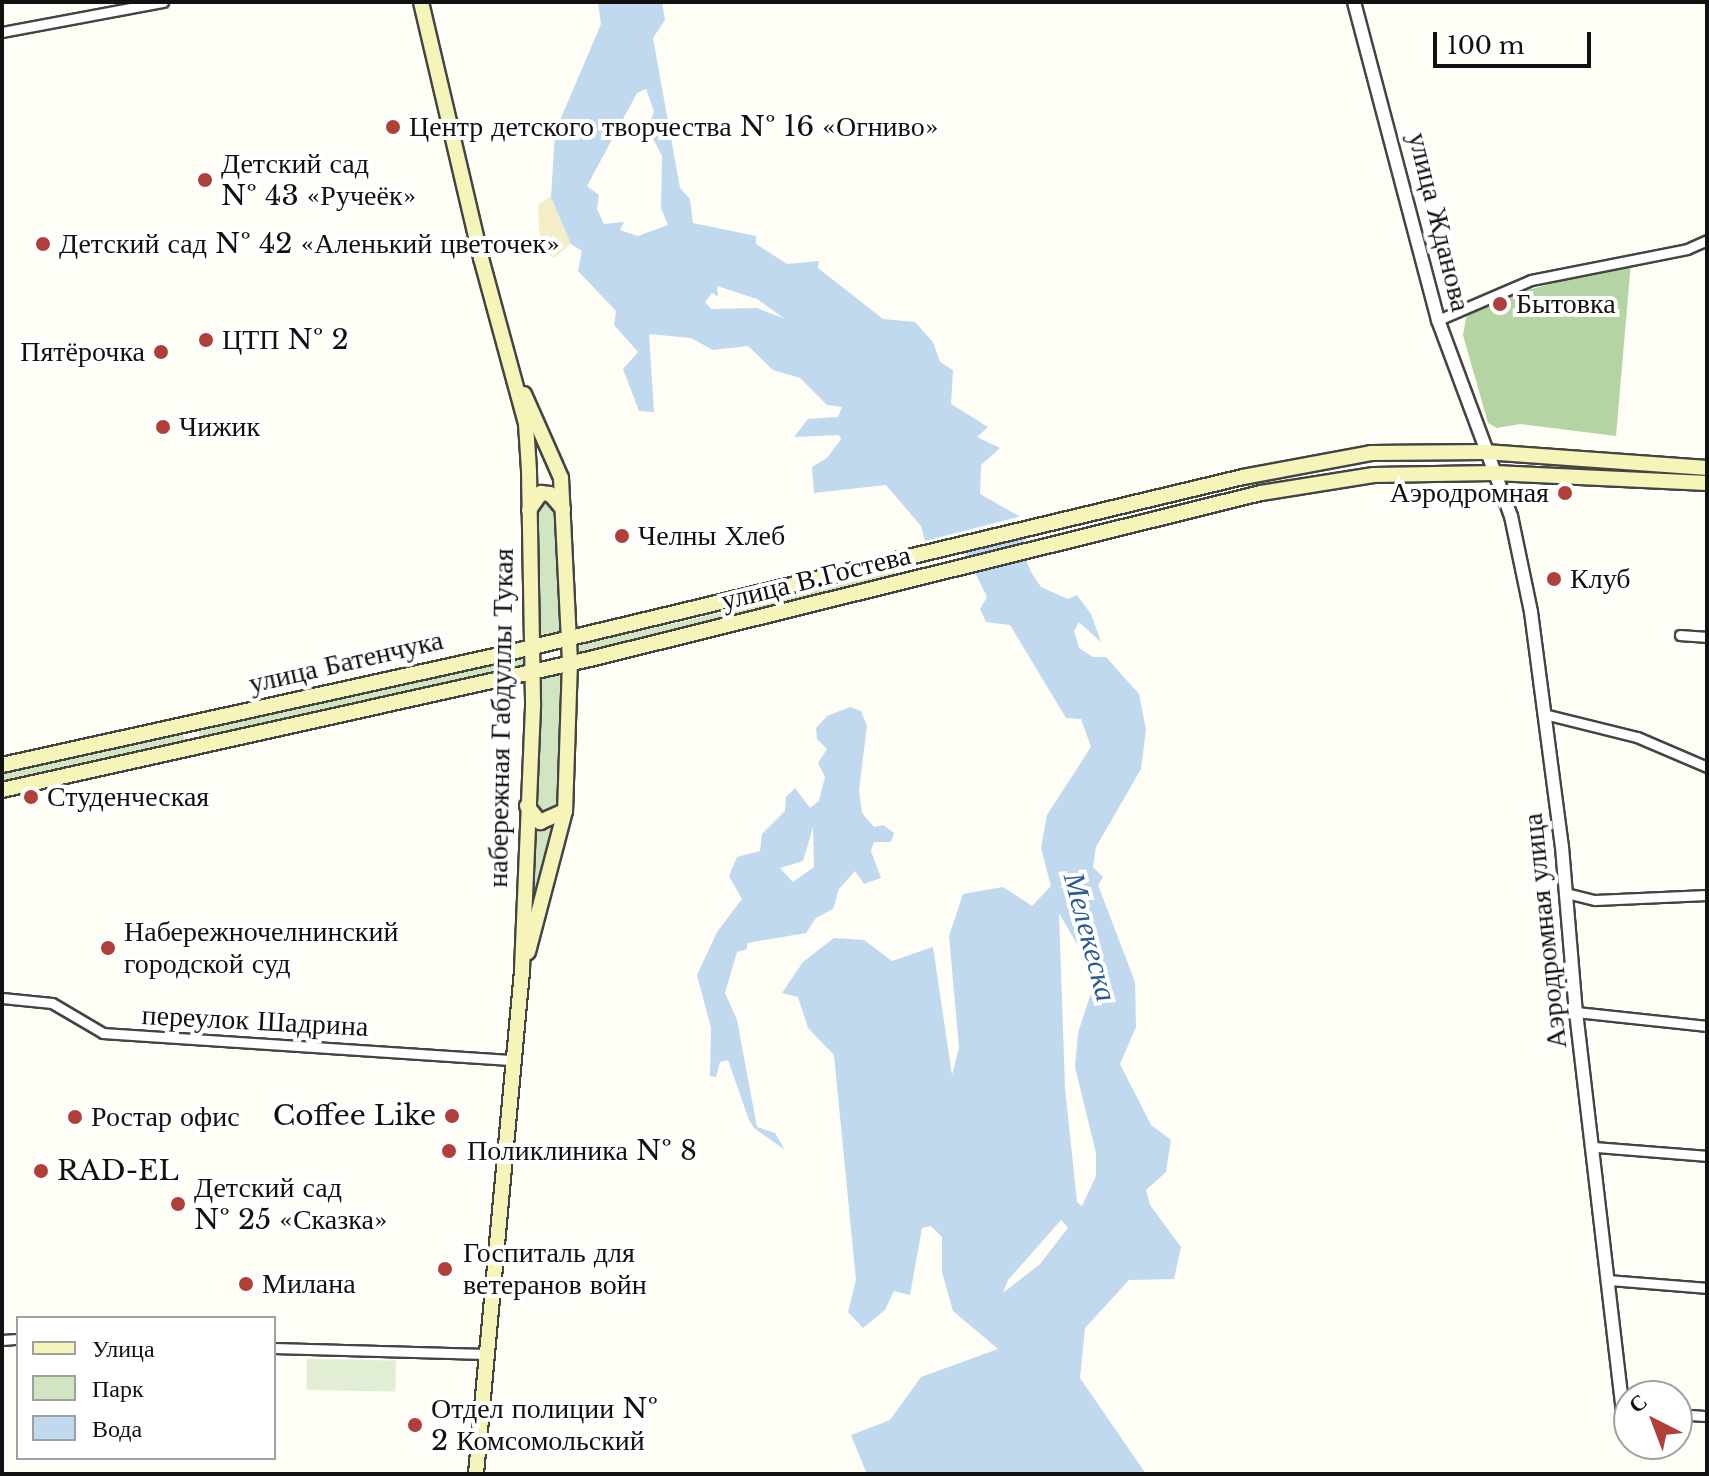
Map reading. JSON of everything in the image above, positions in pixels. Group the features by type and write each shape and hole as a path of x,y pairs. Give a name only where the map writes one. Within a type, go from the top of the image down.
{"main road":[{"name":"набережная Габдуллы Тукая","path":"421,2 526,424 533,671 525,802 522,971 476,1474"},
{"name":"набережная Габдуллы Тукая","path":"512,372 557,462 565,513 570,662 565,811 522,971"},
{"name":"улица В.Гостева","path":"701,608 1243,477 1371,453 1485,452 1707,468"},
{"name":"улица В.Гостева","path":"590,659 1055,547 1261,493 1374,475 1494,473 1707,483"},
{"path":"529,510 536,497 550,494 565,513"},
{"name":"улица Батенчука","path":"2,765 701,608"},
{"name":"улица Батенчука","path":"2,790 590,659"},
{"path":"183,726 195,737 185,749"},
{"path":"525,802 540,822 565,811"}],"street":[{"path":"2,32 163,2"},
{"name":"улица Жданова","path":"1354,2 1438,320 1485,452"},
{"path":"1438,320 1531,280 1687,249 1707,240"},
{"name":"Аэродромная улица","path":"1485,452 1511,516 1544,714 1566,893 1576,1012 1622,1380"},
{"path":"1680,635 1707,637"},
{"path":"1544,714 1637,737 1707,767"},
{"path":"1566,893 1595,900 1707,895"},
{"name":"переулок Шадрина","path":"2,998 52,1003 103,1033 513,1060"},
{"path":"1576,1012 1707,1026"},
{"path":"1595,1147 1707,1156"},
{"path":"1608,1280 1707,1288"},
{"path":"276,1348 485,1354"}],"green space":[{"path":"1631,262 1616,436 1520,424 1497,428 1488,423 1463,335 1466,318 1483,302"},
{"path":"542,502 556,511 563,636 538,640 535,511"},
{"path":"895,572 896,576 575,655 576,646"},
{"path":"526,657 526,665 200,740 199,731"},
{"path":"562,671 559,807 542,813 535,802 539,677"},
{"path":"183,734 185,742 2,781 2,774"},
{"path":"532,826 543,831 557,827 534,901 528,900"},
{"path":"307,1359 396,1361 395,1392 306,1390"}],"sand":[{"path":"551,196 571,244 555,257 547,256 539,229 538,205"}],"water":[{"name":"Мелекеска","path":"598,2 662,2 665,20 653,38 680,188 690,199 693,223 756,236 756,244 787,264 819,261 818,268 883,319 915,322 933,342 940,362 953,370 951,404 988,427 977,437 1000,448 981,465 980,494 1038,527 1020,546 1031,572 1041,587 1068,599 1077,595 1091,614 1101,642 1079,622 1074,631 1079,648 1093,657 1106,657 1139,694 1146,730 1141,769 1096,847 1093,867 1103,877 1098,885 1135,982 1136,1027 1120,1064 1151,1125 1171,1140 1166,1172 1146,1190 1150,1205 1181,1247 1174,1279 1129,1280 1085,1328 1080,1378 1146,1474 867,1474 851,1435 890,1420 921,1377 998,1349 953,1311 942,1272 942,1237 931,1226 922,1228 910,1295 894,1291 885,1310 863,1328 848,1312 856,1280 834,1055 808,1028 798,997 782,993 803,962 834,938 864,940 892,961 933,947 952,1075 959,1048 949,936 963,894 1003,887 1032,906 1051,886 1041,848 1047,815 1091,747 1081,719 1066,718 1010,625 986,622 980,609 987,597 962,546 929,558 921,526 886,485 814,493 812,467 827,458 841,439 839,435 794,437 808,419 838,417 842,407 827,405 800,378 773,370 748,346 713,350 691,338 649,334 654,412 639,411 623,369 638,352 614,325 616,311 578,271 582,251 571,244 551,197 555,132 601,24","holes":["646,89 654,111 648,129 662,156 661,208 668,225 638,236 620,230 624,222 604,224 597,209 599,195 587,186 637,93","717,286 757,299 785,319 757,308 711,309 705,302 712,293 718,296","1059,913 1085,958 1091,993 1078,1033 1075,1067 1096,1153 1096,1176 1082,1206 1077,1202 1065,1088","1061,1220 1068,1228 1040,1264 1003,1293 1008,1280"]},
{"path":"850,707 861,711 867,726 859,790 862,813 874,827 883,825 894,833 891,842 874,842 871,851 881,878 864,884 855,871 839,889 833,909 816,918 806,933 747,943 747,949 737,952 725,993 737,1020 757,1127 775,1133 785,1150 754,1128 728,1060 720,1062 716,1077 710,1076 711,1028 697,975 717,932 742,899 729,876 737,857 760,851 762,834 785,811 786,797 795,788 810,808 819,801 825,777 818,763 827,749 817,739 816,728 827,716","holes":["813,827 814,867 793,882 780,868 803,861"]}],"pier":[{"path":"1026,515 1040,524 1034,537 925,559 921,542"}],"place":[{"name":"Центр детского творчества № 16 «Огниво»","path":"393,127"},
{"name":"Детский сад № 43 «Ручеёк»","path":"205,180"},
{"name":"Детский сад № 42 «Аленький цветочек»","path":"43,244"},
{"name":"Бытовка","path":"1500,304"},
{"name":"ЦТП № 2","path":"206,340"},
{"name":"Пятёрочка","path":"161,352"},
{"name":"Чижик","path":"163,427"},
{"name":"Аэродромная","path":"1565,493"},
{"name":"Челны Хлеб","path":"622,536"},
{"name":"Клуб","path":"1554,579"},
{"name":"Студенческая","path":"31,797"},
{"name":"Набережночелнинский городской суд","path":"108,948"},
{"name":"Coffee Like","path":"452,1116"},
{"name":"Ростар офис","path":"75,1117"},
{"name":"Поликлиника № 8","path":"449,1151"},
{"name":"RAD-EL","path":"41,1171"},
{"name":"Детский сад № 25 «Сказка»","path":"178,1204"},
{"name":"Госпиталь для ветеранов войн","path":"445,1269"},
{"name":"Милана","path":"246,1284"},
{"name":"Отдел полиции № 2 Комсомольский","path":"415,1425"}]}
